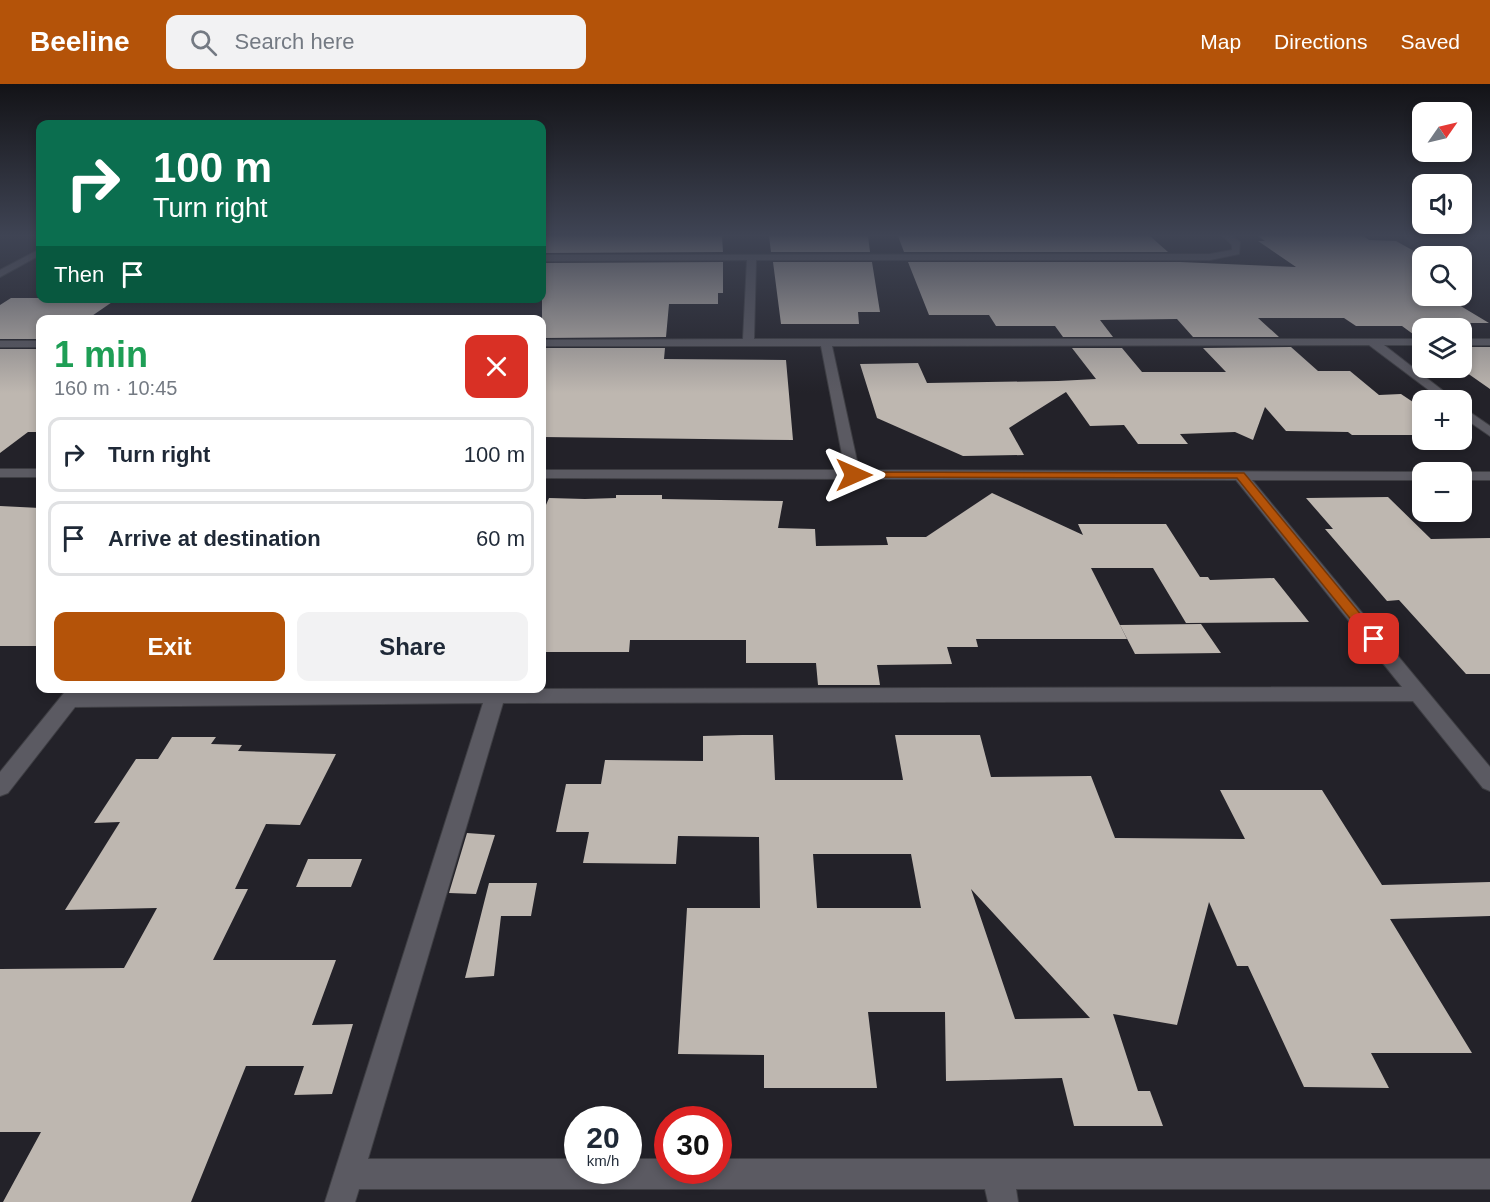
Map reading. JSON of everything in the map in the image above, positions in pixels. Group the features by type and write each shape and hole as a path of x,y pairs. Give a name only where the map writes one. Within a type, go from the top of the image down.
{"street":[{"path":"748,343 751,288"},
{"path":"1372,342 1436,390"},
{"path":"546,343 1412,342"},
{"path":"1472,342 1490,342"},
{"path":"826,343 854,475"},
{"path":"0,344 36,344"},
{"path":"1472,418 1490,432"},
{"path":"0,473 36,473"},
{"path":"546,474 1412,476"},
{"path":"1240,475 1490,782"},
{"path":"1472,476 1490,476"},
{"path":"0,788 74,694 495,696 1418,694"},
{"path":"495,696 344,1188 1001,1188 1490,1174"}],"building":[{"path":"546,288 723,288 723,293 718,293 718,304 669,304 666,337 546,338 546,315 542,315 542,303 546,303"},
{"path":"776,288 876,288 880,312 858,312 859,324 781,324"},
{"path":"918,288 1412,288 1412,306 1461,306 1489,323 1472,323 1472,318 1412,318 1412,333 1402,326 1356,326 1344,318 1258,318 1279,337 1193,337 1177,319 1100,320 1113,337 1063,337 1055,326 996,326 989,315 929,315"},
{"path":"11,298 36,298 36,303 111,303 93,315 36,315 36,339 0,339 0,305"},
{"path":"1291,347 1318,371 1350,371 1379,395 1401,394 1412,401 1412,435 1352,435 1348,432 1286,431 1265,407 1253,440 1235,432 1180,434 1188,444 1138,444 1124,425 1090,426 1066,392 1009,428 1024,455 963,456 877,418 860,364 918,363 927,383 1096,379 1072,348 1122,348 1142,372 1226,372 1203,348"},
{"path":"1472,347 1490,347 1490,389 1472,376"},
{"path":"546,348 665,348 664,359 786,360 793,440 546,437"},
{"path":"0,349 36,349 36,432 28,432 0,453"},
{"path":"992,493 1083,535 1078,524 1166,524 1200,577 1208,577 1210,580 1274,578 1309,622 1186,623 1153,568 1091,568 1127,639 976,639 978,647 947,647 952,664 877,665 880,685 818,685 816,663 746,663 746,640 630,640 629,652 546,652 546,505 549,498 585,499 616,498 616,495 662,495 662,499 783,501 778,528 815,529 816,546 888,545 886,537 926,537"},
{"path":"1388,497 1431,539 1490,538 1490,674 1466,674 1399,600 1387,601 1325,529 1333,529 1306,498"},
{"path":"0,506 36,508 36,646 0,646"},
{"path":"1201,624 1221,653 1135,654 1120,625"},
{"path":"773,735 775,780 903,780 895,735 980,735 991,777 1091,776 1115,838 1245,839 1220,790 1322,790 1382,885 1490,882 1490,916 1390,919 1472,1053 1371,1053 1389,1088 1304,1087 1248,966 1237,966 1209,902 1177,1025 1113,1014 1138,1091 1150,1091 1163,1126 1074,1126 1062,1078 946,1081 945,1012 868,1012 877,1088 764,1088 764,1055 678,1054 687,908 760,908 759,837 678,836 676,864 583,863 589,832 556,832 566,784 601,784 605,760 703,761 703,736","holes":["813,854 911,854 921,908 817,908","971,889 1090,1018 1015,1019"]},
{"path":"172,737 216,737 211,744 242,745 238,751 336,754 300,825 266,824 235,889 248,889 213,960 336,960 312,1025 353,1024 332,1094 294,1095 304,1066 246,1066 191,1202 3,1202 41,1132 0,1132 0,969 124,968 157,908 65,910 120,822 94,823 136,759 158,759"},
{"path":"467,833 495,835 476,894 449,893"},
{"path":"308,859 362,859 351,887 296,887"},
{"path":"489,883 537,883 531,916 501,916 494,976 465,978"}],"route":[{"path":"854,475 1240,475 1374,639"}]}
